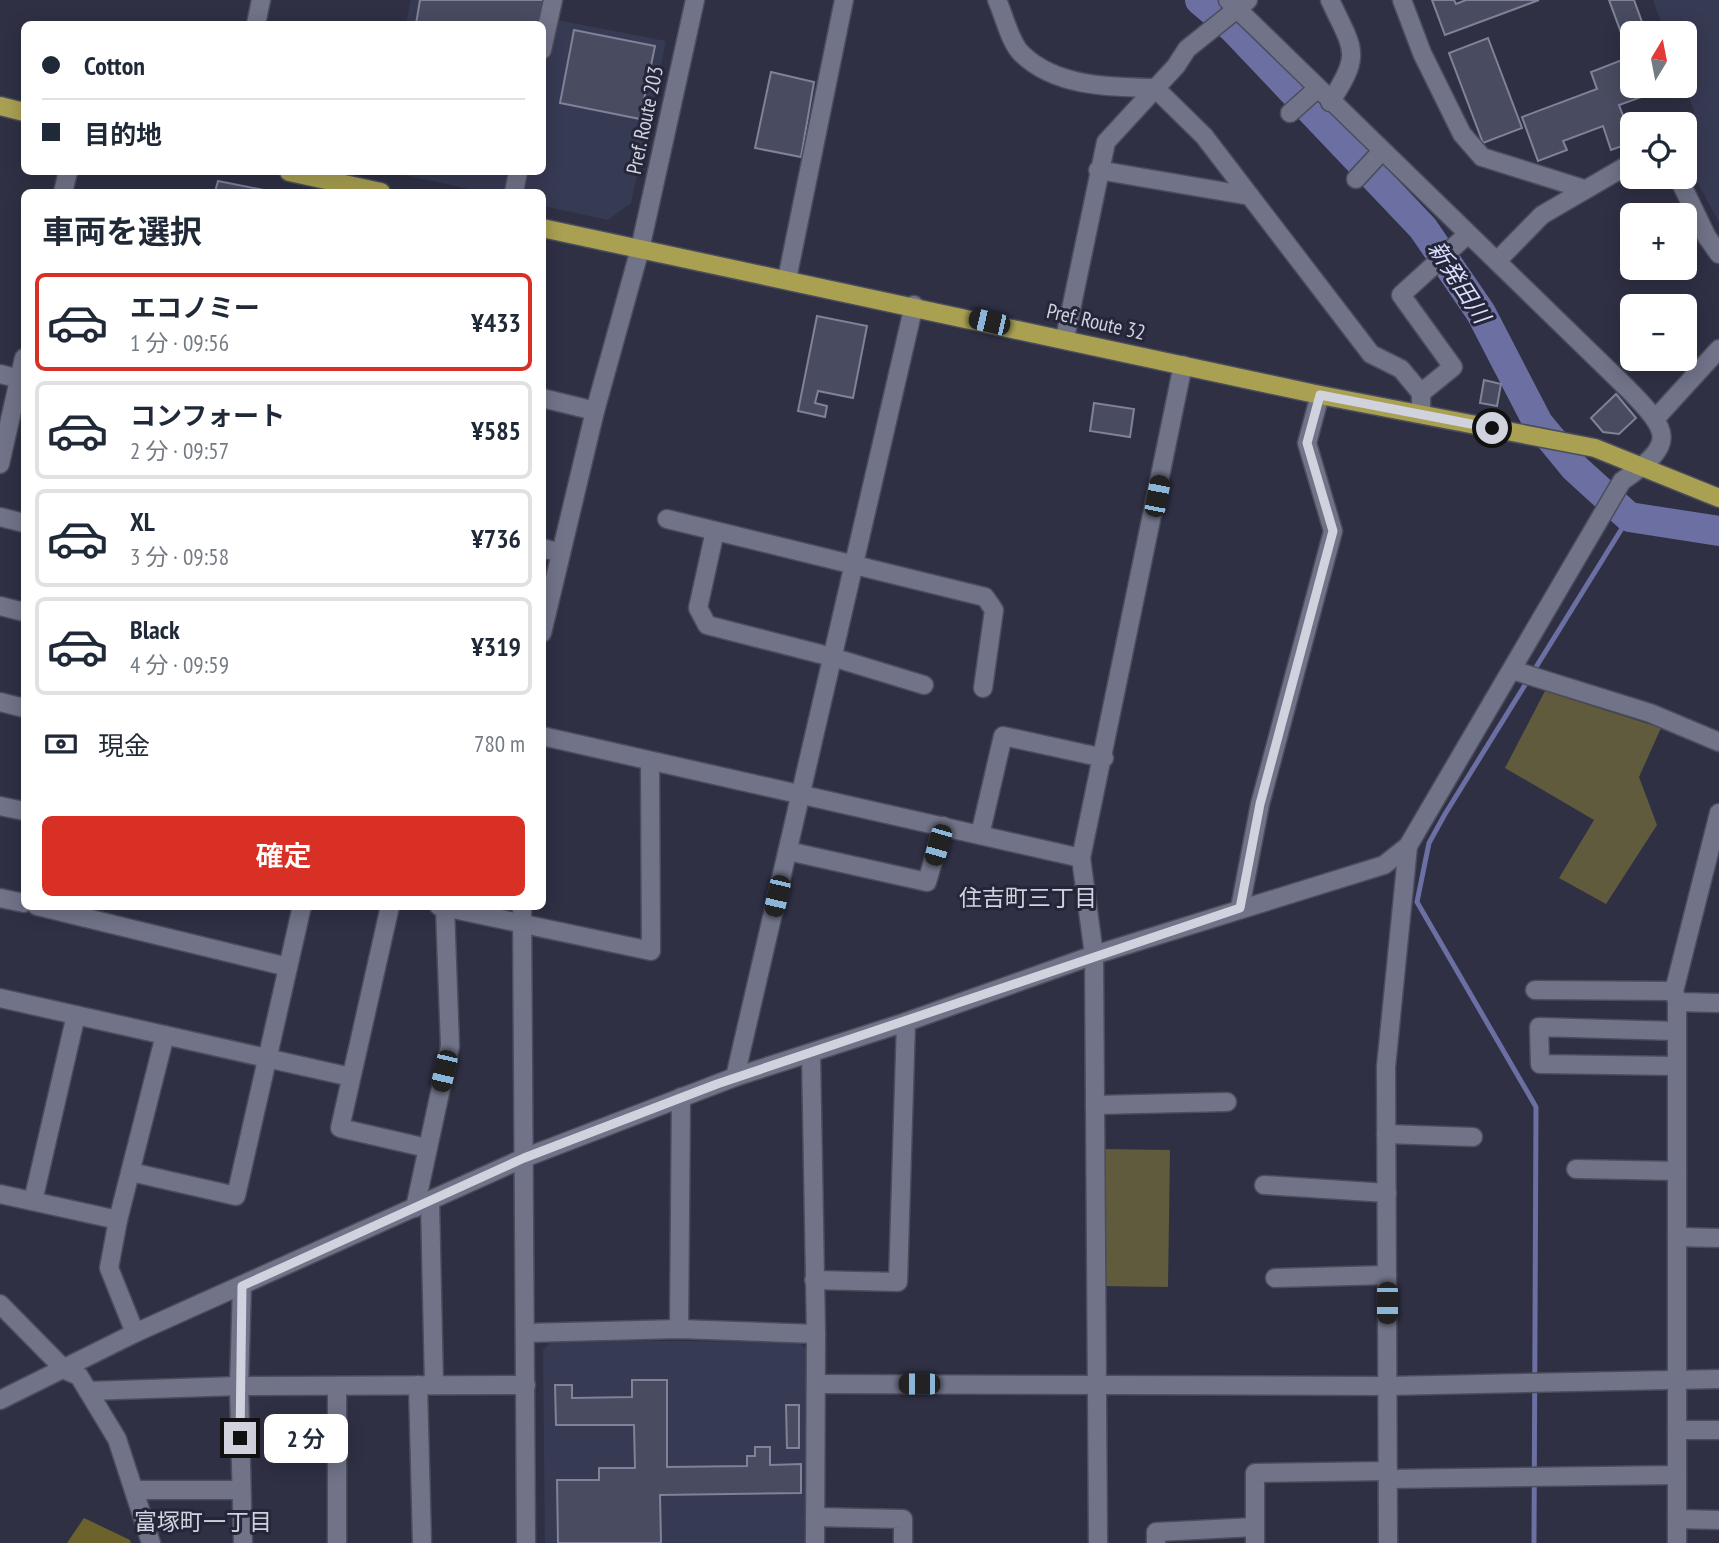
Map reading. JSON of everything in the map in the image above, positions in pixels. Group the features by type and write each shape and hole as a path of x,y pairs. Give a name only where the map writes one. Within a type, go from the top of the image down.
{"main road":[{"path":"0,106 21,111"},
{"path":"301,175 357,189"},
{"name":"Pref. Route 32","path":"546,229 1065,338 1320,395 1595,448 1642,468"},
{"path":"1642,468 1719,498"}],"street":[{"path":"257,21 261,0"},
{"path":"546,32 553,0"},
{"name":"Pref. Route 203","path":"546,616 595,411 640,249 695,0"},
{"path":"786,279 844,0"},
{"path":"998,0 1020,52 1053,75 1107,87 1154,88 1204,136 1371,355 1401,369 1421,393 1421,414"},
{"path":"1330,0 1353,48 1349,73 1330,102"},
{"path":"1402,0 1422,53 1462,134 1482,157 1584,189"},
{"path":"0,1400 135,1334 524,1158 681,1097 906,1022 1094,955 1384,865 1408,846 1622,481 1642,468 1659,452 1663,433 1656,418 1468,234 1376,157 1330,102 1312,93 1235,6 1187,49 1176,66 1107,142 1098,170 1065,338"},
{"path":"1290,113 1312,93"},
{"path":"1356,179 1376,157"},
{"path":"1496,261 1542,215 1620,169"},
{"path":"1098,170 1250,196"},
{"path":"1684,189 1707,237 1719,254"},
{"path":"1421,393 1453,367 1401,295 1468,234"},
{"path":"735,1077 914,306"},
{"path":"1656,418 1719,349"},
{"path":"1098,1543 1094,955 1082,858 1183,365"},
{"path":"0,374 20,379"},
{"path":"0,464 3,438 21,374"},
{"path":"1240,908 1260,804 1333,531 1307,443 1320,395"},
{"path":"546,399 595,411"},
{"path":"0,517 21,522"},
{"path":"667,519 985,597 994,610 984,688"},
{"path":"715,531 698,608 707,625 832,657 924,685"},
{"path":"546,549 561,553"},
{"path":"0,606 21,611"},
{"path":"1512,670 1650,713 1719,742"},
{"path":"0,702 21,707"},
{"path":"980,835 1003,736 1104,758"},
{"path":"546,737 1082,858"},
{"path":"455,910 651,951 650,761"},
{"path":"0,806 21,810"},
{"path":"1677,1543 1676,996 1719,813"},
{"path":"788,851 927,882 943,826"},
{"path":"1388,1543 1386,1067 1408,846"},
{"path":"0,898 21,903"},
{"path":"53,910 288,967"},
{"path":"131,1172 236,1196 301,910"},
{"path":"389,910 340,1128 427,1148"},
{"path":"422,1543 426,1385 422,1204 427,1148 450,1046 442,910"},
{"path":"522,910 526,1543"},
{"path":"1535,990 1676,996 1719,1003"},
{"path":"0,998 351,1077"},
{"path":"33,1201 76,1015"},
{"path":"814,1280 898,1282 906,1022"},
{"path":"1675,1031 1539,1027 1540,1064 1676,1066"},
{"path":"135,1334 109,1268 118,1220 165,1035"},
{"path":"811,1054 817,1334 815,1543"},
{"path":"679,1329 681,1097"},
{"path":"1095,1105 1227,1102"},
{"path":"1386,1134 1473,1137"},
{"path":"1576,1169 1677,1171"},
{"path":"1264,1185 1387,1193"},
{"path":"0,1194 118,1220"},
{"path":"1677,1237 1719,1238"},
{"path":"1275,1278 1387,1275"},
{"path":"242,1286 239,1386 243,1543"},
{"path":"0,1304 65,1370 79,1376 117,1439 151,1543"},
{"path":"526,1333 679,1329 817,1334"},
{"path":"816,1384 1387,1387 1719,1380"},
{"path":"337,1385 337,1543"},
{"path":"88,1391 239,1386 526,1385"},
{"path":"1677,1430 1719,1430"},
{"path":"1156,1543 1156,1532 1255,1535 1255,1473 1677,1475"},
{"path":"135,1490 241,1490"},
{"path":"815,1517 903,1519 903,1543"},
{"path":"1677,1519 1719,1520"}],"shaded area":[{"path":"411,0 561,0 557,20 666,41 631,203 608,220 546,207 546,189 469,189 404,175 546,175 546,21 407,21"},
{"path":"1653,0 1719,0 1719,222 1697,182 1697,112 1694,112 1689,98 1698,98 1698,21 1661,21"},
{"path":"1545,691 1661,728 1639,777 1657,825 1606,904 1559,878 1594,820 1505,768"},
{"path":"1104,1149 1170,1150 1168,1287 1102,1286"},
{"path":"553,1340 798,1342 808,1350 807,1543 545,1543 543,1350"},
{"path":"84,1518 130,1540 131,1543 67,1543"}],"building":[{"path":"420,0 544,0 540,21 416,21"},
{"path":"1432,0 1454,0 1456,4 1466,0 1539,0 1445,35"},
{"path":"1609,0 1634,0 1642,21 1620,21 1620,30"},
{"path":"574,30 655,46 640,119 560,103"},
{"path":"1488,38 1522,128 1483,143 1449,53"},
{"path":"1620,61 1620,98 1638,98 1619,105 1622,112 1620,147 1611,150 1603,126 1563,141 1567,150 1538,161 1522,117 1597,89 1591,72"},
{"path":"771,72 814,82 801,157 755,148"},
{"path":"218,181 259,189 216,189"},
{"path":"817,316 867,326 853,398 818,391 815,403 827,406 825,417 798,411"},
{"path":"1484,380 1501,384 1497,406 1480,403"},
{"path":"1616,394 1636,418 1619,434 1603,432 1591,418"},
{"path":"1094,403 1134,409 1130,437 1090,431"},
{"path":"632,1380 667,1380 667,1467 747,1466 747,1456 755,1456 755,1447 770,1447 770,1465 801,1464 801,1493 660,1495 661,1543 558,1543 557,1480 599,1480 599,1468 635,1468 634,1425 556,1425 555,1385 572,1385 572,1398 632,1397"},
{"path":"786,1405 799,1405 799,1448 787,1448"}],"waterway":[{"name":"新発田川","path":"1200,0 1233,28 1423,228 1481,313 1538,423 1575,468 1629,517 1719,531"},
{"path":"1534,1543 1536,1107 1417,902 1429,843 1629,517"}],"district":[{"name":"住吉町三丁目","path":"1028,898"},
{"name":"富塚町一丁目","path":"203,1522"}],"route":[{"path":"240,1438 242,1286 524,1158 735,1077 811,1054 1094,955 1240,908 1260,804 1333,531 1307,443 1320,395 1492,428"}]}
